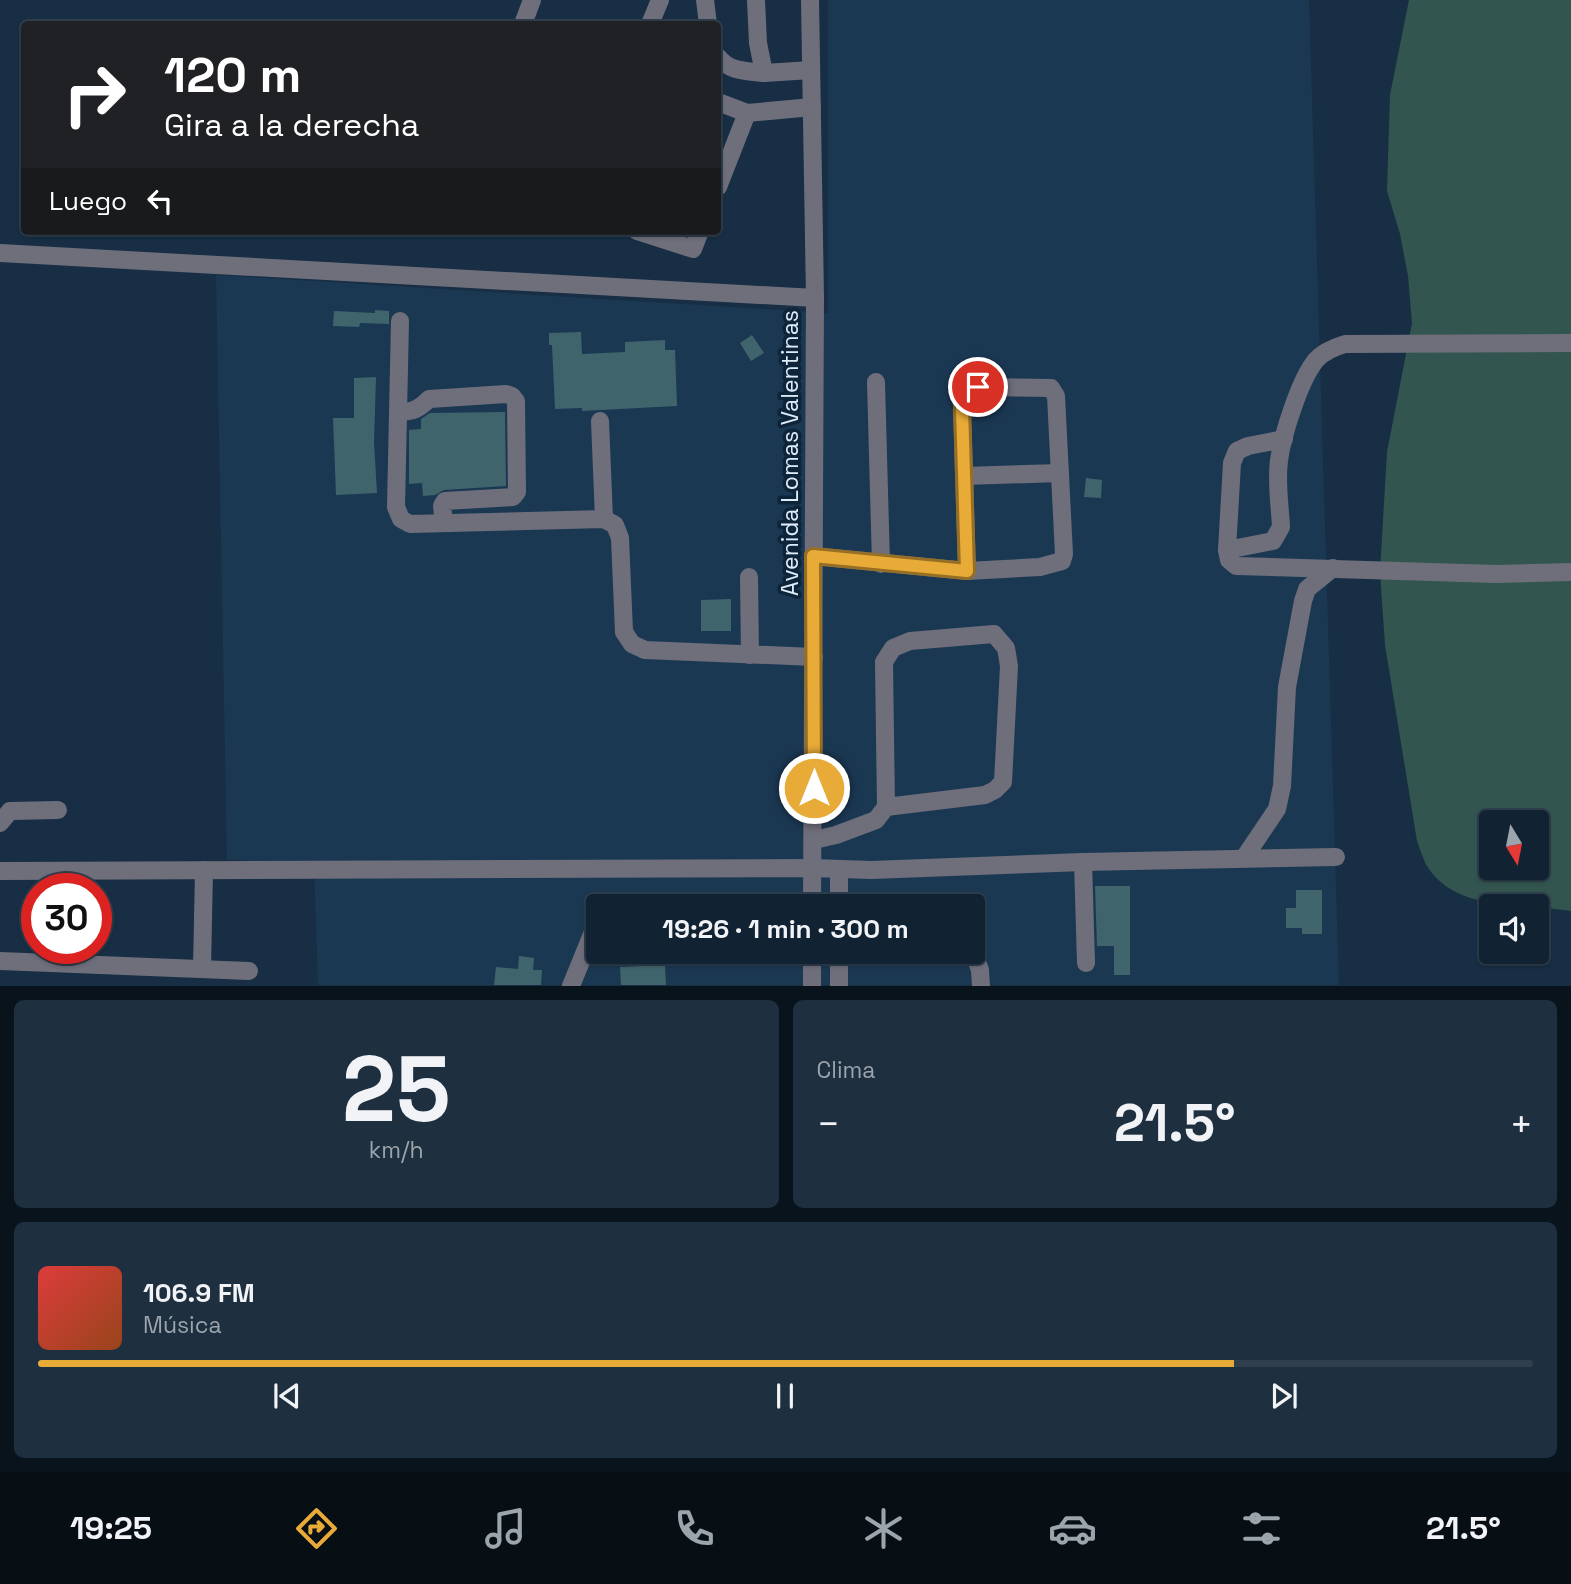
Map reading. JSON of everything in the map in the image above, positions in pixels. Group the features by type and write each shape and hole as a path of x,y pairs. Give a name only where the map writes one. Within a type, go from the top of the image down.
{"street":[{"path":"524,21 532,0"},
{"path":"651,21 660,0"},
{"path":"705,0 708,21"},
{"path":"756,0 760,59 764,73"},
{"name":"Avenida Lomas Valentinas","path":"810,0 816,298 812,894"},
{"path":"721,60 727,67 764,73 811,69"},
{"path":"721,103 747,113 812,107"},
{"path":"721,179 747,113"},
{"path":"649,235 692,249 698,235"},
{"path":"0,253 816,298"},
{"path":"400,321 396,507 401,519 410,524 604,519 615,525 620,538 624,632 632,644 645,650 814,657"},
{"path":"1227,550 1273,541 1278,536 1278,462 1284,439 1305,379 1317,359 1331,349 1345,344 1571,343"},
{"path":"876,382 881,564"},
{"path":"813,556 967,571 1040,567 1062,561 1064,554 1056,396 1053,391 1042,387 978,387 964,395 962,408 967,571"},
{"path":"398,412 411,412 429,399 506,394 516,401 517,492 513,497 445,501 444,523"},
{"path":"600,421 604,519"},
{"path":"1284,439 1248,446 1237,451 1232,463 1227,550 1229,561 1236,566 1482,574 1571,572"},
{"path":"964,476 1060,473"},
{"path":"1244,858 1277,809 1282,786 1287,687 1303,601 1307,589 1333,568"},
{"path":"749,577 750,654"},
{"path":"814,840 876,820 887,807 884,662 893,648 910,641 994,634 1006,648 1009,666 1003,782 995,790 985,794 887,807"},
{"path":"0,823 10,811 58,810"},
{"path":"0,871 871,870 1336,857"},
{"path":"1083,862 1086,963"},
{"path":"839,869 839,894"},
{"path":"202,969 204,870"},
{"path":"571,985 586,949"},
{"path":"0,961 249,971"},
{"path":"812,964 812,985"},
{"path":"839,964 839,985"},
{"path":"978,964 981,985"}],"shaded area":[{"path":"828,0 1309,0 1339,985 318,985 314,863 227,860 216,275 828,313"},
{"path":"1409,0 1571,0 1571,911 1549,909 1549,894 1479,894 1479,900 1455,892 1440,881 1427,866 1417,841 1385,645 1380,572 1387,452 1412,323 1408,276 1400,234 1387,191 1390,95"}],"building":[{"path":"375,310 389,311 389,324 333,326 334,311 375,313"},
{"path":"581,332 582,354 625,352 625,342 665,340 665,350 675,350 677,406 582,411 582,408 555,409 549,333"},
{"path":"752,335 764,353 751,361 740,343"},
{"path":"376,377 374,443 377,493 336,495 333,418 354,418 354,378"},
{"path":"505,412 506,486 444,490 435,495 423,496 422,483 409,484 409,430 421,429 421,419 430,413"},
{"path":"1086,478 1102,480 1101,498 1084,497"},
{"path":"731,599 731,631 701,631 701,600"},
{"path":"1095,886 1130,886 1130,975 1114,975 1114,946 1097,946"},
{"path":"1296,890 1322,890 1322,934 1302,934 1302,928 1286,928 1286,908 1296,908"},
{"path":"519,956 534,958 533,970 542,970 541,985 494,985 496,967 518,969"},
{"path":"665,965 666,985 621,985 620,967"}],"route":[{"path":"814,788 813,556 967,571 962,408 964,395 978,387"}]}
